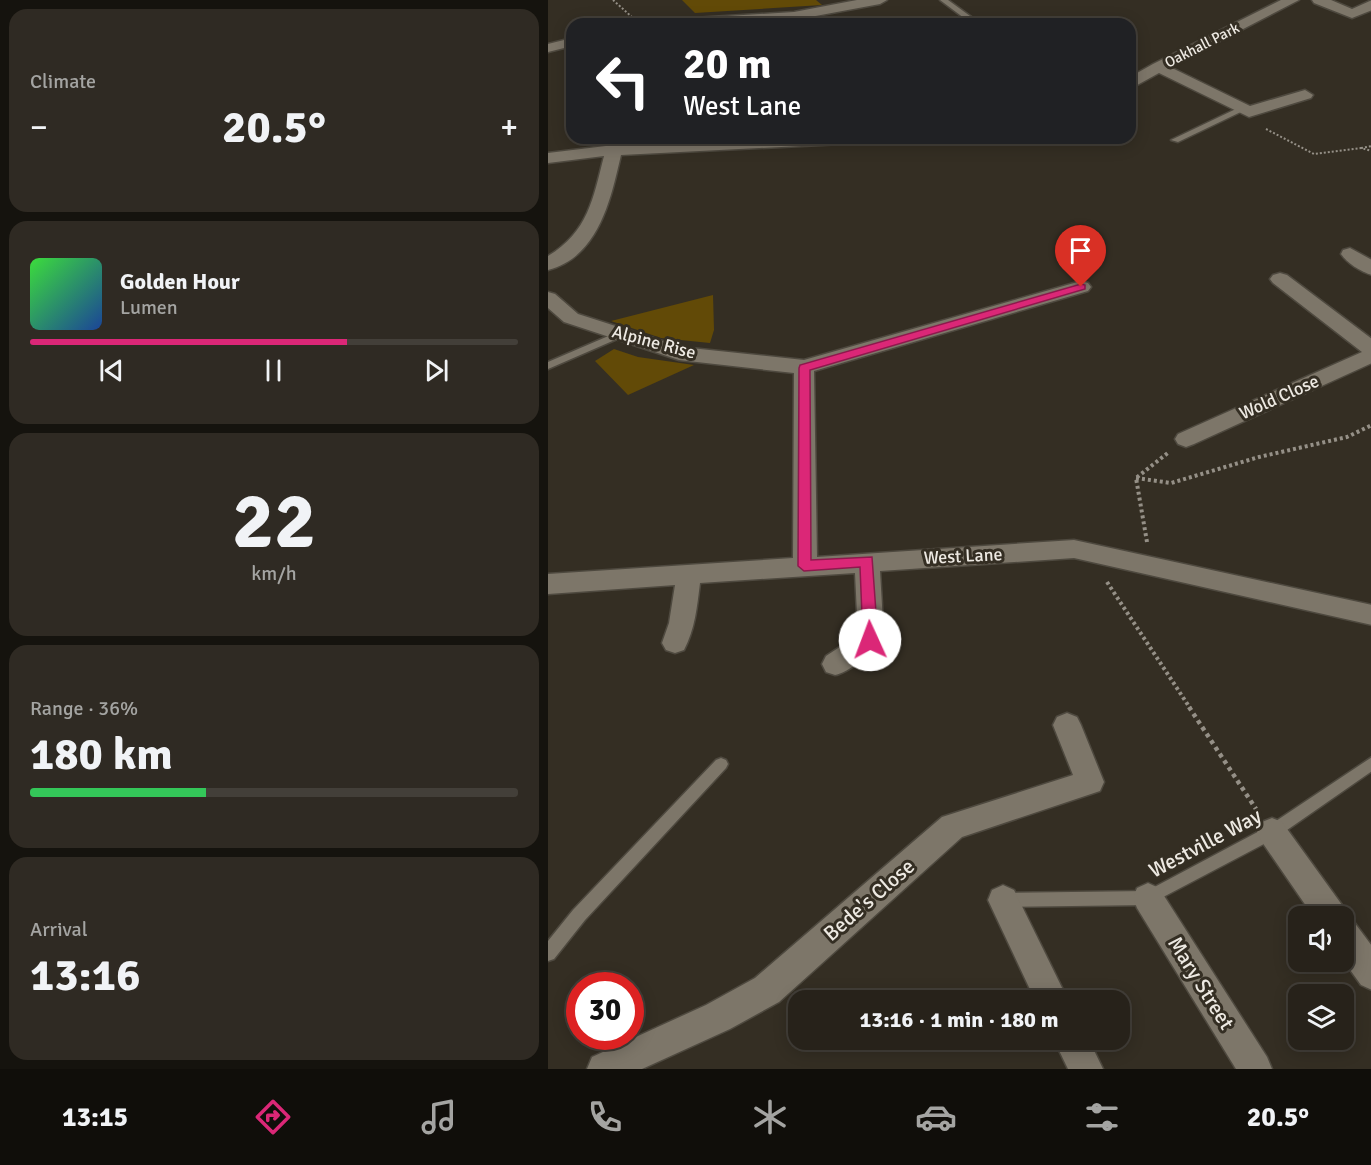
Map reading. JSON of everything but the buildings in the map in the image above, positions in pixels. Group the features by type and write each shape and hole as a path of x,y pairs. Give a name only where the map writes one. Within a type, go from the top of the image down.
{"street":[{"path":"809,18 880,0"},
{"name":"Oakhall Park","path":"1158,68 1292,0"},
{"path":"1319,0 1372,22"},
{"path":"1352,14 1372,4"},
{"path":"548,48 566,44"},
{"path":"1136,81 1158,68"},
{"name":"Oakhall Park","path":"1158,68 1243,109"},
{"path":"1243,109 1248,112 1305,95"},
{"path":"548,158 614,150 738,144"},
{"path":"548,264 582,239 596,220 614,150"},
{"path":"1350,254 1372,269"},
{"path":"1280,279 1372,349"},
{"name":"Alpine Rise","path":"548,298 571,318 679,352 804,368 1081,287"},
{"name":"Wold Close","path":"1186,439 1372,355"},
{"path":"804,368 804,566"},
{"name":"West Lane","path":"548,584 1074,549 1372,615"},
{"path":"835,664 870,640 867,561"},
{"path":"675,643 682,623 689,574"},
{"name":"Bede's Close","path":"604,1069 656,1047 767,990 952,827 1090,782 1067,725"},
{"path":"1272,832 1324,906"},
{"name":"Mary Street","path":"1148,898 1255,1069"},
{"path":"1003,900 1047,990"},
{"path":"1354,949 1372,974"},
{"path":"1076,1050 1086,1069"}],"lane":[{"path":"943,0 968,18"},
{"path":"1175,140 1243,109"},
{"path":"548,366 620,334"},
{"path":"548,952 579,915 721,764"},
{"name":"Westville Way","path":"1003,900 1148,898 1272,832 1372,764"}],"path":[{"path":"612,0 633,18"},
{"path":"1262,126 1309,153 1331,153 1372,146"},
{"path":"1361,148 1372,151"},
{"path":"1136,478 1171,483 1259,457 1347,437 1372,425"},
{"path":"1136,478 1186,439"},
{"path":"1136,478 1151,566"},
{"path":"1087,552 1272,832"}],"shaded area":[{"path":"682,0 816,0 822,5 695,13"},
{"path":"713,295 714,330 710,343 661,338 611,321"},
{"path":"614,349 638,357 694,365 628,395 595,361"}],"route":[{"path":"870,640 867,561 804,566 804,368 1081,287"}]}
